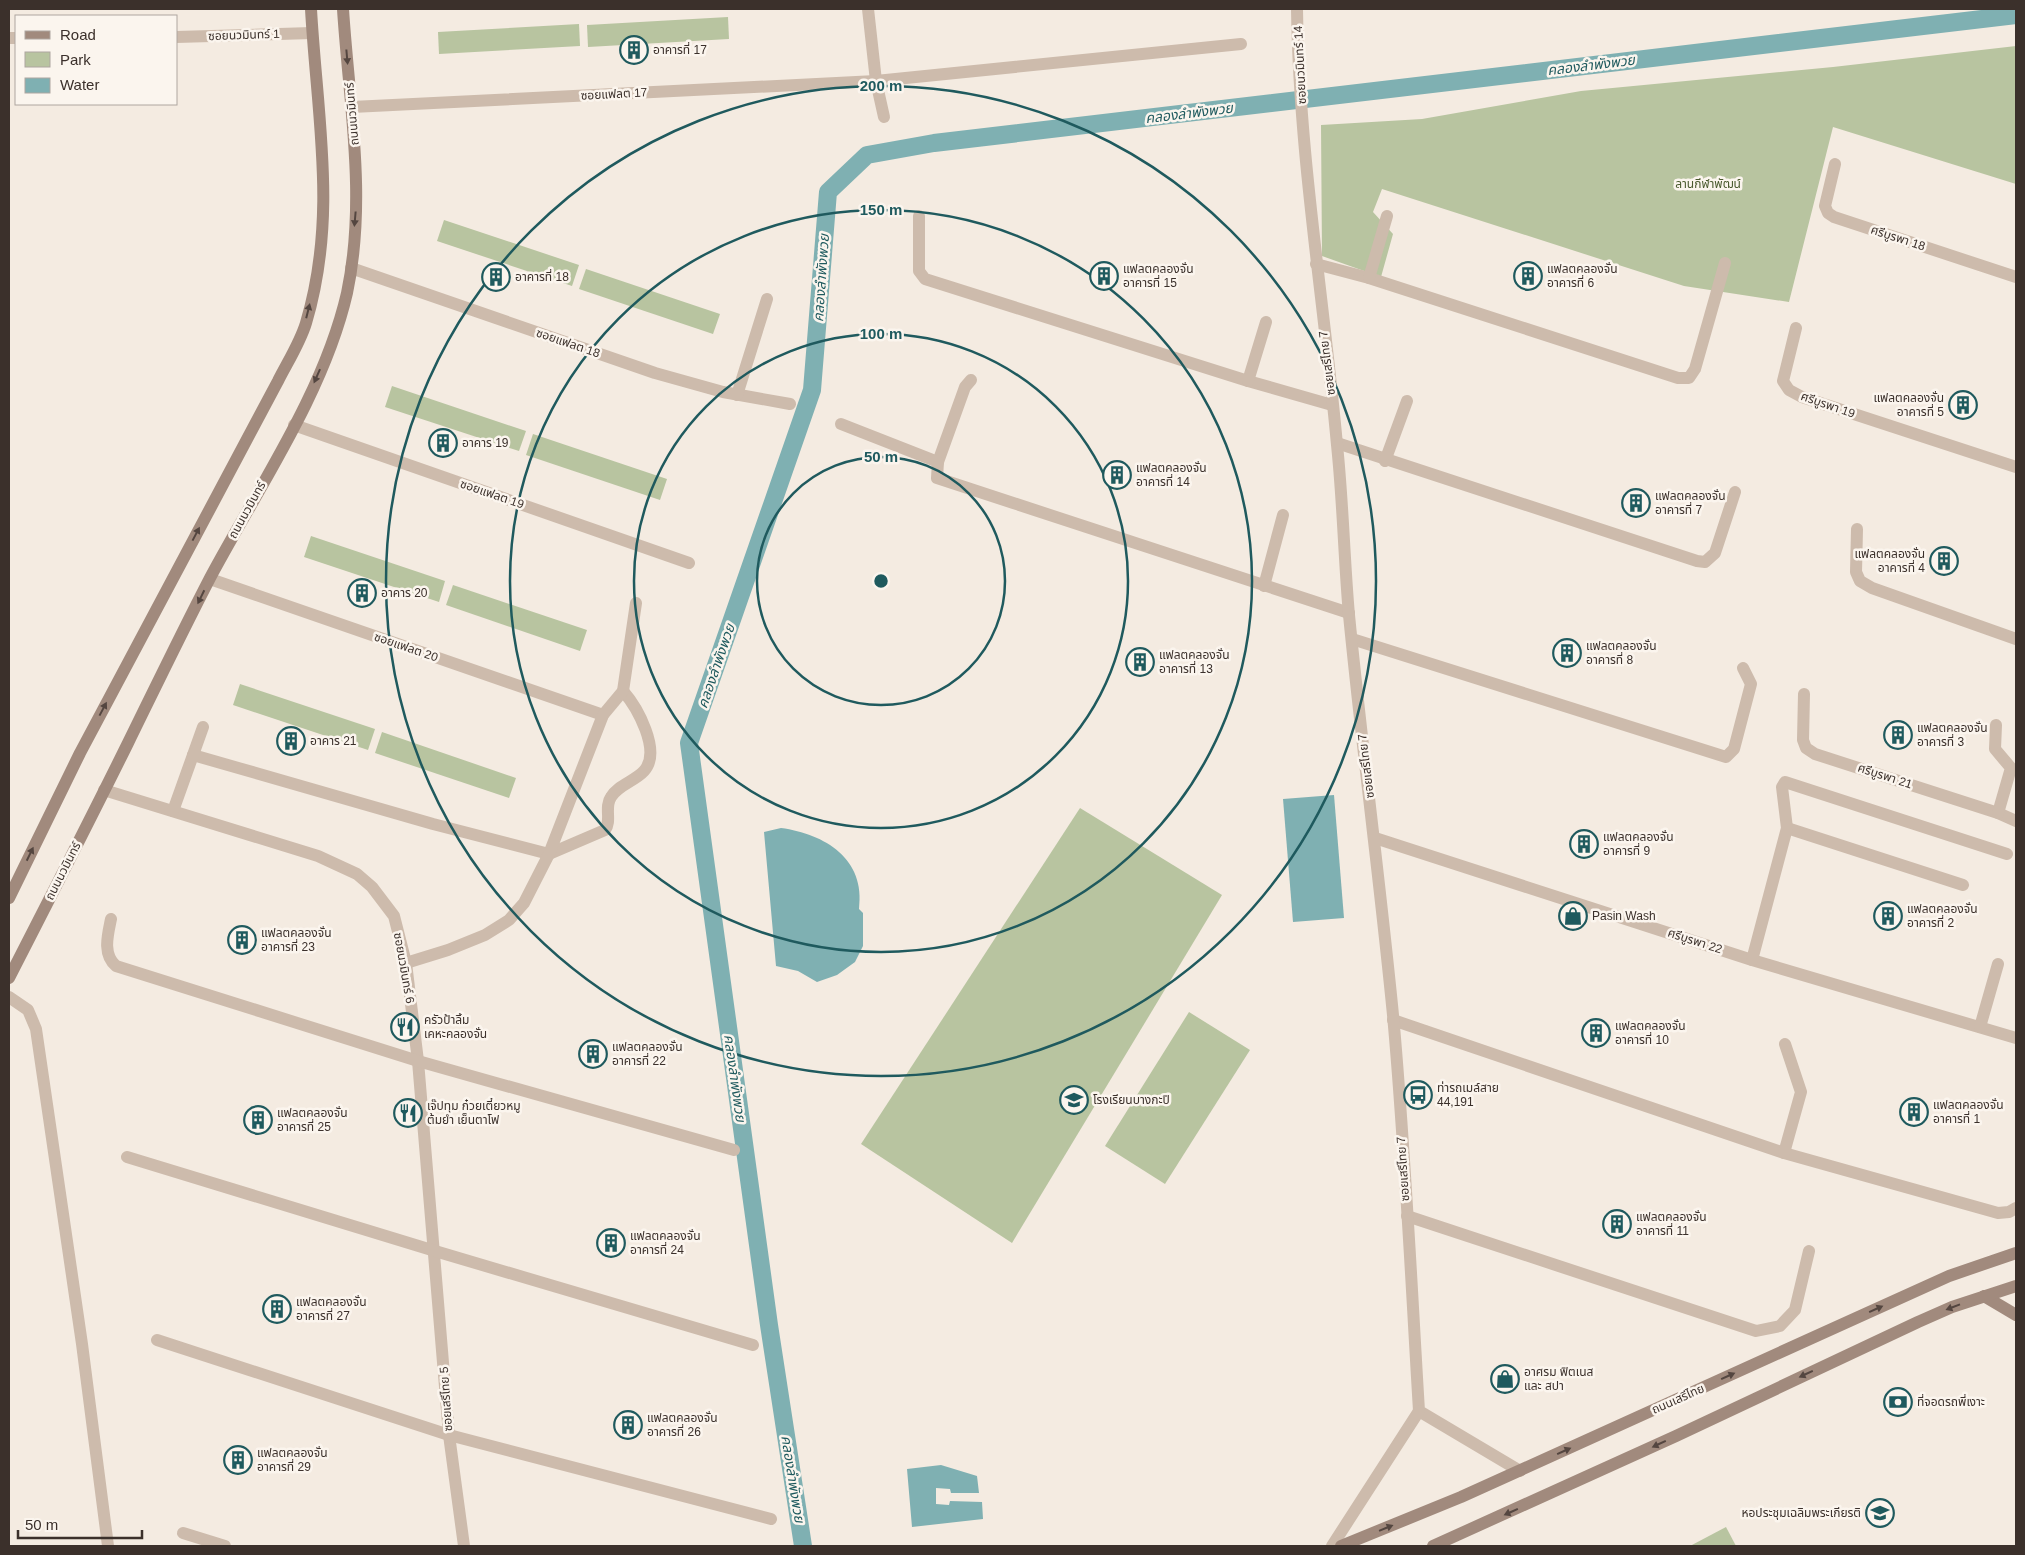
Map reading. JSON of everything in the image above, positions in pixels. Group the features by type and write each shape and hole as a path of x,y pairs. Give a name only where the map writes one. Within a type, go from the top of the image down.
{"main road":[{"path":"9,898 85,745 278,381 305,325 319,269 324,214 324,162 311,9"},
{"name":"ถนนนวมินทร์","path":"9,978 210,579 294,425 318,376 335,332 347,293 356,213 352,107 343,9"},
{"name":"ถนนเสรีไทย","path":"1341,1546 1520,1471 1949,1276 2016,1254"},
{"path":"1433,1546 1676,1436 1866,1345 1984,1296 2016,1286"},
{"path":"1984,1296 2016,1315"}],"street":[{"path":"868,9 876,81 884,116"},
{"name":"ซอยนวมินทร์ 14","path":"1297,9 1302,122"},
{"name":"ซอยนวมินทร์ 1","path":"178,37 312,33"},
{"name":"ซอยแฟลต 17","path":"352,107 876,81 1241,44"},
{"name":"ซอยเสรีไทย 7","path":"1302,122 1337,443 1349,613 1375,838 1393,1020 1419,1411"},
{"name":"ศรีบูรพา 18","path":"1835,164 1825,206 1828,213 1834,217 2016,277"},
{"path":"919,216 919,272 925,279 1248,381 1332,405"},
{"path":"1369,278 1387,216"},
{"path":"1316,264 1369,278 1678,378 1689,378 1695,369 1725,263"},
{"name":"ซอยแฟลต 18","path":"351,268 655,373 737,395 790,404"},
{"path":"737,395 767,299"},
{"path":"1248,381 1266,322"},
{"name":"ศรีบูรพา 19","path":"1796,328 1783,381 1789,390 1802,397 2016,467"},
{"path":"971,380 965,387 938,462 937,478 1349,613"},
{"path":"1385,461 1407,401"},
{"path":"841,424 938,462"},
{"name":"ซอยแฟลต 19","path":"294,425 689,563"},
{"path":"1337,443 1385,461 1705,562 1715,553 1735,492"},
{"path":"1264,586 1283,515"},
{"path":"1857,528 1856,572 1860,581 1872,588 2016,639"},
{"name":"ซอยแฟลต 20","path":"210,579 603,715"},
{"path":"406,963 457,946 485,934 509,920 524,903 548,854 603,715 623,691 636,603"},
{"path":"1352,639 1726,757 1734,749 1751,684 1743,668"},
{"path":"193,755 433,824 548,854 605,830 608,826 607,807 610,797 644,771 649,763 650,754 644,722 635,705 623,691"},
{"name":"ศรีบูรพา 21","path":"1804,694 1803,740 1806,748 1815,754 2016,820"},
{"path":"1996,725 1995,749 2011,768 1998,813"},
{"path":"173,811 203,727"},
{"path":"1752,960 1787,828 1782,787 1785,782 2007,854"},
{"name":"ซอยนวมินทร์ 6","path":"104,790 318,856 357,874 372,887 394,916 406,963 418,1061 435,1251"},
{"path":"1787,828 1963,885"},
{"name":"ศรีบูรพา 22","path":"1375,838 1752,960 2016,1038"},
{"path":"111,919 107,946 109,957 116,966 418,1061 734,1150"},
{"path":"1980,1027 1998,964"},
{"path":"9,997 28,1010 36,1029 82,1344 108,1546"},
{"path":"1393,1020 1784,1153 1998,1213 2009,1212 2016,1208"},
{"path":"1784,1153 1801,1092 1785,1044"},
{"path":"128,1157 435,1251 753,1345"},
{"path":"1407,1216 1756,1332 1780,1326 1795,1310 1809,1251"},
{"name":"ซอยเสรีไทย 5","path":"435,1251 449,1435 464,1546"},
{"path":"157,1340 449,1435 771,1519"},
{"path":"1332,1546 1419,1411 1520,1471"},
{"path":"183,1533 225,1546"}],"green space":[{"path":"728,17 729,39 588,47 587,25"},
{"path":"579,24 580,46 439,54 438,32"},
{"name":"ลานกีฬาพัฒน์","path":"2016,46 2016,184 1833,127 1789,302 1684,286 1382,189 1373,212 1393,234 1381,277 1322,256 1321,125 1422,119 1581,91 1833,67"},
{"path":"444,220 579,265 572,286 437,241"},
{"path":"586,269 720,314 713,334 579,289"},
{"path":"392,386 526,431 519,451 385,407"},
{"path":"533,434 667,479 660,500 526,455"},
{"path":"311,536 445,581 439,602 304,557"},
{"path":"453,585 587,630 580,651 446,605"},
{"path":"240,684 375,729 368,750 233,705"},
{"path":"382,732 516,778 509,798 375,753"},
{"path":"1080,808 1222,895 1012,1243 861,1144"},
{"path":"1189,1012 1250,1050 1165,1184 1105,1146"},
{"path":"1726,1527 1736,1546 1690,1546"}],"water":[{"path":"1334,795 1344,918 1293,922 1283,799"},
{"path":"781,828 813,836 827,843 849,863 856,876 859,891 859,909 863,913 863,946 855,962 837,975 817,982 798,971 776,966 764,832"},
{"path":"941,1465 977,1476 979,1493 951,1493 950,1489 936,1488 936,1504 949,1505 950,1501 982,1502 983,1519 912,1527 907,1469"}],"waterway":[{"name":"คลองลำพังพวย","path":"803,1546 769,1325 689,743 812,390 828,192 867,155 934,143 2016,15"}],"place":[{"name":"อาคารที่ 17","path":"634,50"},
{"name":"แฟลตคลองจั่น อาคารที่ 15","path":"1104,276"},
{"name":"แฟลตคลองจั่น อาคารที่ 6","path":"1528,276"},
{"name":"อาคารที่ 18","path":"496,277"},
{"name":"แฟลตคลองจั่น อาคารที่ 5","path":"1963,405"},
{"name":"อาคาร 19","path":"443,443"},
{"name":"แฟลตคลองจั่น อาคารที่ 14","path":"1117,475"},
{"name":"แฟลตคลองจั่น อาคารที่ 7","path":"1636,503"},
{"name":"แฟลตคลองจั่น อาคารที่ 4","path":"1944,561"},
{"name":"อาคาร 20","path":"362,593"},
{"name":"แฟลตคลองจั่น อาคารที่ 8","path":"1567,653"},
{"name":"แฟลตคลองจั่น อาคารที่ 13","path":"1140,662"},
{"name":"แฟลตคลองจั่น อาคารที่ 3","path":"1898,735"},
{"name":"อาคาร 21","path":"291,741"},
{"name":"แฟลตคลองจั่น อาคารที่ 9","path":"1584,844"},
{"name":"Pasin Wash","path":"1573,916"},
{"name":"แฟลตคลองจั่น อาคารที่ 2","path":"1888,916"},
{"name":"แฟลตคลองจั่น อาคารที่ 23","path":"242,940"},
{"name":"ครัวป้าลิ้ม เคหะคลองจั่น","path":"405,1027"},
{"name":"แฟลตคลองจั่น อาคารที่ 10","path":"1596,1033"},
{"name":"แฟลตคลองจั่น อาคารที่ 22","path":"593,1054"},
{"name":"ท่ารถเมล์สาย 44,191","path":"1418,1095"},
{"name":"โรงเรียนบางกะปิ","path":"1074,1100"},
{"name":"แฟลตคลองจั่น อาคารที่ 1","path":"1914,1112"},
{"name":"เจ๊ปทุม ก๋วยเตี๋ยวหมู ต้มยำ เย็นตาโฟ","path":"408,1113"},
{"name":"แฟลตคลองจั่น อาคารที่ 25","path":"258,1120"},
{"name":"แฟลตคลองจั่น อาคารที่ 11","path":"1617,1224"},
{"name":"แฟลตคลองจั่น อาคารที่ 24","path":"611,1243"},
{"name":"แฟลตคลองจั่น อาคารที่ 27","path":"277,1309"},
{"name":"อาศรม ฟิตเนส และ สปา","path":"1505,1379"},
{"name":"ที่จอดรถพี่เงาะ","path":"1898,1402"},
{"name":"แฟลตคลองจั่น อาคารที่ 26","path":"628,1425"},
{"name":"แฟลตคลองจั่น อาคารที่ 29","path":"238,1460"},
{"name":"หอประชุมเฉลิมพระเกียรติ","path":"1880,1513"}]}
